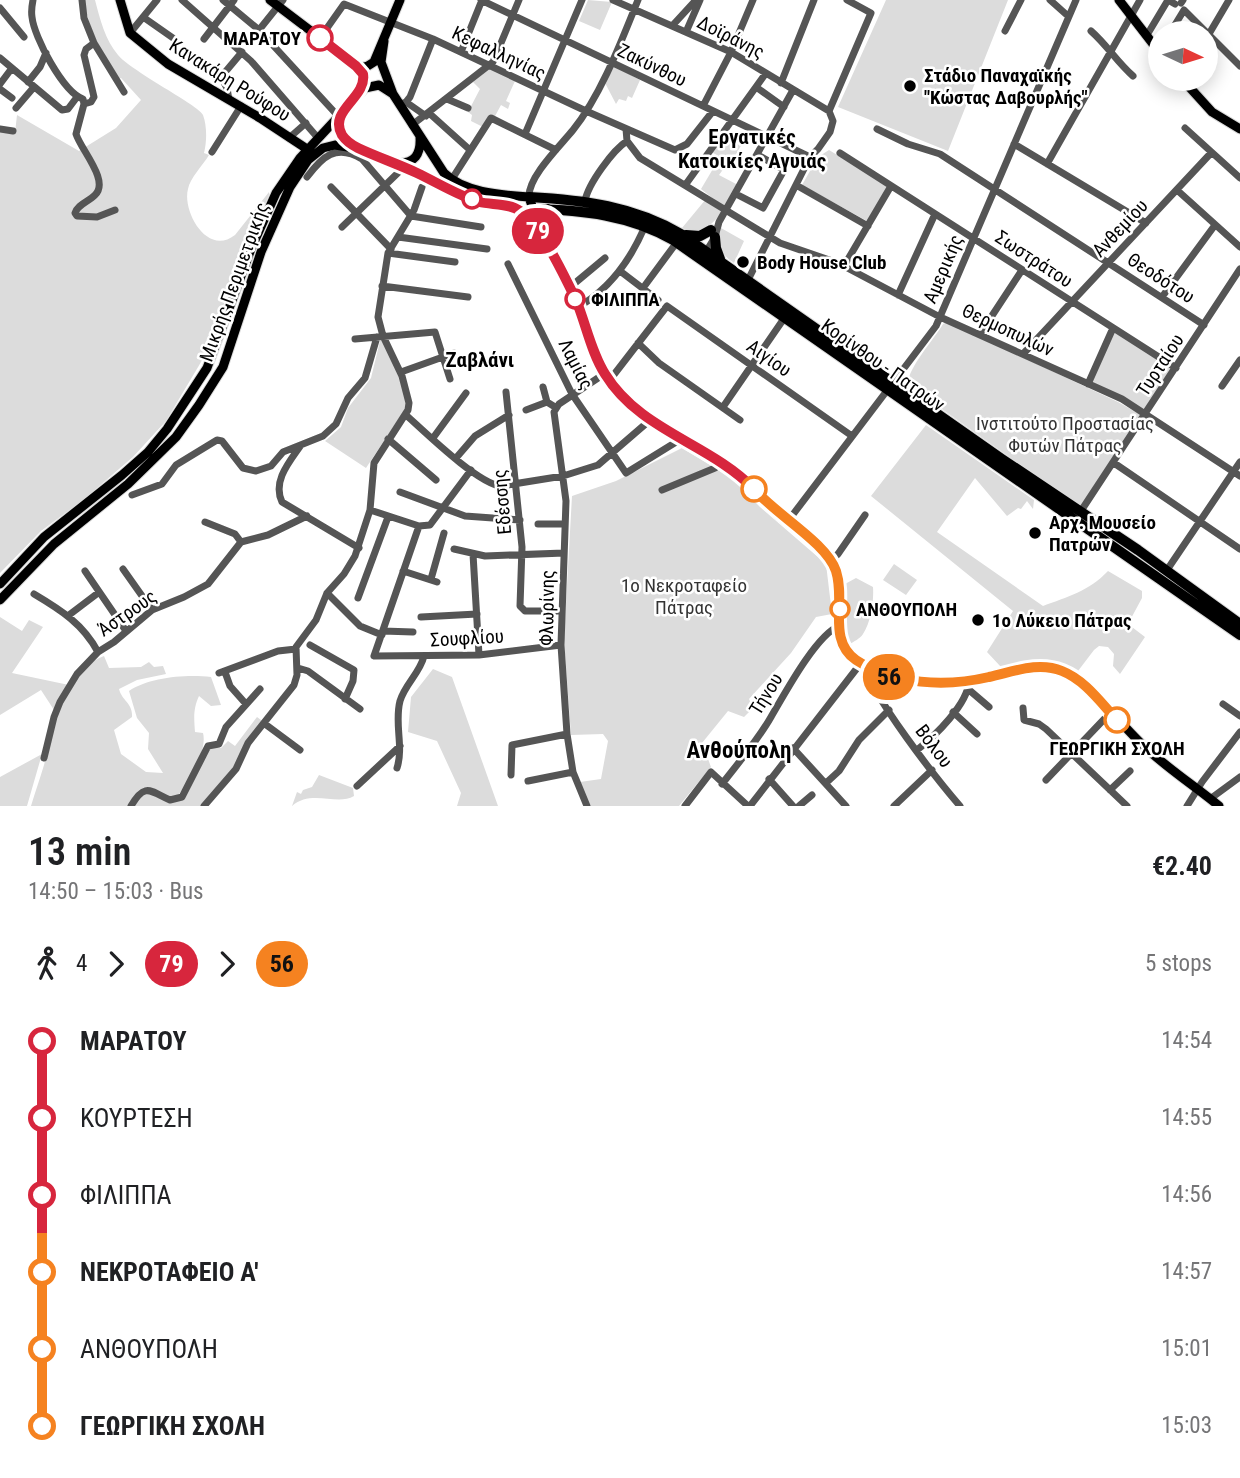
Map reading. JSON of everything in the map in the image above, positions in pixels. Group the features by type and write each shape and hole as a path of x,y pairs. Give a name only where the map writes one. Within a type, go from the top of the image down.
{"highway":[{"name":"Κορίνθου - Πατρών","path":"529,197 585,201 618,207 639,214 679,238 785,317 1081,511 1240,624"},
{"name":"Κορίνθου - Πατρών","path":"533,209 608,215 679,238"},
{"path":"541,232 541,215 548,209"},
{"path":"679,238 698,236 716,229 717,252 723,263"},
{"name":"Κορίνθου - Πατρών","path":"701,253 723,263 890,386 1240,635"}],"main road":[{"path":"120,0 130,33"},
{"path":"270,0 281,4 356,66 364,78 360,92"},
{"path":"356,66 366,67 374,62 400,0"},
{"path":"1119,0 1147,35"},
{"name":"Κανακάρη Ρούφου","path":"130,33 168,64 241,106 314,154"},
{"path":"384,41 382,65 393,94"},
{"path":"314,154 318,138 360,92 368,86 379,85 393,94 403,103 412,124 439,167 452,179 495,193 529,197 541,232 557,260 607,377 631,406 649,421 737,473 774,510 812,540 830,561 836,571 841,599 839,626 843,649 864,664 900,680 969,685 1030,667 1053,668 1077,680 1152,754 1219,806"},
{"path":"1193,91 1212,112 1240,129"},
{"path":"341,113 341,132 349,142 389,160 402,163 414,160 420,149 419,135"},
{"path":"314,154 332,145 360,149"},
{"name":"Μικρής Περιμετρικής","path":"0,584 51,532 148,452 173,422 207,368 251,249 276,193 292,168 314,154"},
{"name":"Μικρής Περιμετρικής","path":"0,600 54,544 158,457 194,414 223,367 276,215 290,187 314,154"},
{"name":"Κορίνθου - Πατρών","path":"389,160 449,190 485,203 533,209"},
{"path":"516,208 541,232"}],"street":[{"path":"5,0 0,9 24,37"},
{"path":"33,0 32,17 46,53 66,86 83,99 76,136 99,177 100,187 97,194 76,208 75,213 77,216 97,217 116,210"},
{"path":"82,0 84,18 94,43 124,92"},
{"path":"130,33 157,0"},
{"path":"182,0 242,52 318,138"},
{"path":"223,0 232,3 341,113"},
{"path":"461,52 482,0"},
{"name":"Ζακύνθου","path":"482,0 810,157"},
{"path":"412,124 495,60 519,0"},
{"path":"524,134 582,0"},
{"name":"Δοϊράνης","path":"613,0 731,52 830,111"},
{"path":"529,197 535,178 586,111 638,0"},
{"path":"673,26 698,0"},
{"path":"686,32 698,0"},
{"path":"703,106 731,52 753,0"},
{"path":"781,83 814,0"},
{"path":"748,281 810,157 830,132 833,121 830,111 871,13 858,3 847,0"},
{"path":"1005,31 1021,0"},
{"path":"1050,0 1068,16"},
{"name":"Αμερικής","path":"788,521 924,345 940,317 1076,0"},
{"path":"1047,164 1140,0"},
{"path":"1216,21 1229,0"},
{"name":"Κεφαλληνίας","path":"320,38 344,2 433,39 671,149 678,150 692,138 713,111"},
{"path":"204,39 232,3"},
{"path":"1178,3 1194,21"},
{"path":"1173,21 1178,3"},
{"path":"1147,35 1178,3"},
{"path":"259,30 281,4"},
{"path":"143,17 173,37"},
{"path":"1091,31 1133,76"},
{"path":"433,39 403,103 428,114 470,150"},
{"path":"84,104 91,102 94,97 85,55 86,49 94,43"},
{"path":"1218,46 1240,66"},
{"path":"229,100 228,88 221,77 242,52"},
{"path":"16,108 31,85 46,53"},
{"path":"0,58 63,111 68,109 77,97"},
{"path":"12,68 0,87 12,98"},
{"path":"685,184 766,73"},
{"path":"756,88 784,107"},
{"path":"701,253 793,90"},
{"path":"447,99 468,108"},
{"path":"212,152 241,106"},
{"path":"452,179 491,118 556,150"},
{"path":"289,138 306,123"},
{"path":"1185,128 1240,178"},
{"path":"0,129 13,131"},
{"path":"585,201 591,185 618,148 627,141 626,129"},
{"path":"877,129 908,144 935,151 995,189"},
{"name":"Θερμοπυλών","path":"627,141 640,158 771,237 844,266 940,317 1088,384 1147,414 1237,474"},
{"path":"1014,144 1146,223"},
{"path":"307,177 314,154 339,152 357,156 411,216 481,227"},
{"name":"Σωστράτου","path":"841,153 1176,369"},
{"name":"Ανθεμίου","path":"1023,354 1211,153"},
{"path":"736,194 763,208 784,170 758,155"},
{"path":"342,227 404,167"},
{"path":"204,806 236,769 248,743 292,689 298,668 296,649 316,620 327,593 348,568 359,548 370,510 374,463 406,415 409,403 401,372 380,336 378,317 389,251 411,216 422,187 414,172"},
{"path":"422,187 431,184 449,190"},
{"path":"796,186 868,226"},
{"path":"844,266 891,186"},
{"path":"331,187 389,251 455,262"},
{"name":"Θεοδότου","path":"995,189 1204,325"},
{"path":"1177,190 1240,247"},
{"path":"898,295 936,214"},
{"path":"1161,297 1215,225"},
{"path":"578,307 599,293 620,271 645,226"},
{"path":"398,237 487,248"},
{"path":"643,288 679,238"},
{"path":"569,288 604,258"},
{"name":"Λαμίας","path":"508,264 572,394 626,473 681,439"},
{"path":"980,334 1022,270"},
{"path":"620,271 658,300"},
{"name":"Τυρταίου","path":"1081,511 1239,273"},
{"path":"382,286 468,297"},
{"name":"Αιγίου","path":"638,343 667,306 852,436"},
{"path":"723,407 785,317"},
{"path":"1088,384 1113,328"},
{"path":"355,339 435,332 450,379"},
{"path":"132,495 159,486 166,481 176,465 218,440 222,441 239,465 251,471 267,468 283,452 320,438 336,424 348,398 367,373 380,336"},
{"path":"543,387 547,402 555,407 572,394 607,377 638,343 659,363 740,420"},
{"path":"401,372 454,353"},
{"path":"1223,386 1240,360"},
{"name":"Εδέσσης","path":"506,392 520,520 520,606 522,610 561,611"},
{"path":"433,438 466,393"},
{"path":"526,410 547,402"},
{"name":"Φλωρίνης","path":"555,407 565,524 561,645 567,734 573,772 587,806"},
{"path":"406,415 471,470 495,485 515,485 563,476 599,464 649,421"},
{"path":"456,458 475,436 509,415"},
{"path":"388,439 436,480"},
{"path":"301,445 282,472 279,496 288,507 359,548"},
{"path":"1167,570 1237,474 1240,462"},
{"path":"1114,463 1240,549"},
{"path":"662,490 715,468"},
{"path":"370,510 419,526 432,524 471,470"},
{"path":"400,492 471,517 520,520"},
{"path":"830,561 838,554 865,515"},
{"path":"205,522 235,534 241,542 268,535 307,516"},
{"path":"358,598 388,517"},
{"path":"538,524 565,524"},
{"path":"382,633 419,526"},
{"path":"403,571 434,581 444,533"},
{"name":"Άστρους","path":"44,758 48,736 60,702 82,668 97,652 152,610 208,584 241,542"},
{"path":"454,549 472,554 564,552"},
{"path":"472,554 480,655"},
{"path":"123,569 152,610"},
{"path":"85,571 126,631"},
{"path":"69,615 98,593"},
{"path":"327,593 360,626 382,633 413,632"},
{"path":"34,594 69,615 85,631 97,652"},
{"path":"421,617 477,614"},
{"name":"Τήνου","path":"722,783 771,718 780,699 806,661 829,631 839,626"},
{"name":"Σουφλίου","path":"382,633 374,656 480,655 561,645"},
{"path":"310,645 354,671 355,678 345,699"},
{"path":"246,704 222,673 263,656 296,649"},
{"path":"397,768 401,752 397,723 399,705 424,656"},
{"path":"685,806 711,772 749,806 793,748 864,664"},
{"name":"Βόλου","path":"864,664 871,682 889,710 960,806"},
{"path":"298,668 308,671 360,709"},
{"path":"917,750 953,712 969,685 989,707"},
{"path":"131,806 146,790 154,791 170,800 181,798 208,746 219,744 226,727 260,689"},
{"path":"1223,704 1240,716"},
{"path":"1023,708 1024,720 1043,726 1127,806"},
{"path":"826,783 839,771 859,740 889,710"},
{"path":"953,712 977,734"},
{"path":"1046,780 1110,713"},
{"path":"265,724 300,750"},
{"path":"1187,806 1240,732"},
{"path":"511,775 512,745 567,734"},
{"path":"357,786 400,746"},
{"path":"793,748 846,806"},
{"path":"898,805 932,770"},
{"path":"1110,790 1130,771"},
{"path":"528,781 573,772"},
{"path":"1210,799 1240,777"},
{"path":"769,779 793,806"},
{"path":"799,806 812,795"}],"green space":[{"path":"84,0 95,0 106,36 125,62 203,115 206,134 204,153 209,155 191,180 187,198 193,219 206,236 225,240 235,235 269,192 269,195 240,261 204,357 166,421 133,457 83,500 41,531 0,573 0,131 15,133 17,115 79,151 116,128 141,100 121,78 117,80 101,51"},
{"path":"588,0 612,2 600,30 579,21"},
{"name":"Στάδιο Παναχαϊκής \"Κώστας Δαβουρλής\"","path":"886,0 1008,0 948,151 838,107"},
{"path":"614,66 640,80 632,98 628,96 626,101 619,99 616,104 604,81"},
{"path":"491,67 515,81 506,101 510,103 508,109 501,105 494,118 483,127 471,121 472,115 468,112 480,89 473,82"},
{"path":"726,131 743,142 730,165 727,164 719,175 738,185 725,208 701,189 720,157 710,151"},
{"path":"829,150 888,186 867,221 802,185 818,157"},
{"path":"706,199 723,212 700,231 682,228"},
{"path":"721,228 744,241 734,263 721,248"},
{"name":"Ινστιτούτο Προστασίας Φυτών Πάτρας","path":"947,322 1141,415 1080,507 908,385 916,363"},
{"path":"1113,328 1176,368 1147,414 1088,384"},
{"path":"382,340 398,366 409,403 366,468 325,441 341,427 348,408 371,378"},
{"path":"926,425 1034,500 1033,509 1027,501 1021,509 1018,508 1007,516 975,478 937,532 1043,606 1085,588 1108,571 1142,591 1142,598 1128,624 1145,637 1120,674 1113,666 1114,654 1108,647 1099,646 1094,650 1078,671 1048,662 1001,667 987,652 1013,611 871,496"},
{"name":"1o Νεκροταφείο Πάτρας","path":"682,448 733,479 760,507 826,564 832,614 816,617 791,653 749,699 753,708 744,717 728,711 702,743 711,767 679,806 590,806 580,782 601,779 608,741 603,734 571,735 564,639 572,496 616,481"},
{"path":"894,564 917,580 906,595 883,580"},
{"path":"856,578 873,587 872,604 863,634 849,645 844,639 845,584"},
{"path":"0,617 22,631 29,620 43,627 12,673 69,685 54,710 41,690 0,715"},
{"path":"104,656 109,668 141,667 149,662 154,667 163,666 166,674 137,680 119,689 131,708 132,717 114,730 121,754 146,772 163,773 148,749 149,733 137,718 129,691 147,682 168,678 211,677 221,705 211,706 199,696 195,709 195,732 203,733 202,750 189,780 171,802 181,800 209,747 221,748 228,741 235,746 257,717 265,723 236,767 200,806 31,806 44,765 50,732 60,706 75,680 93,661"},
{"path":"433,669 452,677 498,806 457,806 461,793 437,741 408,732 411,697"},
{"path":"42,754 27,806 0,806 0,777"},
{"path":"319,775 353,788 354,796 347,799 307,799 292,806 297,792 301,794 303,790 312,787"}],"bus line":[{"name":"79","path":"320,38 363,74 360,92 344,109 340,118 340,130 345,138 360,149 389,160 449,190 485,203 516,208 526,215 557,260 576,300 601,367 620,395 649,421 737,473 754,489"},
{"name":"56","path":"754,489 774,510 812,540 830,561 836,571 841,599 839,631 842,647 857,660 874,670 906,681 973,680 1026,668 1058,669 1070,674 1086,687 1117,720"}],"place":[{"name":"ΜΑΡΑΤΟΥ","path":"320,38"},
{"name":"Στάδιο Παναχαϊκής \"Κώστας Δαβουρλής\"","path":"910,86"},
{"name":"Body House Club","path":"743,262"},
{"name":"ΦΙΛΙΠΠΑ","path":"575,299"},
{"name":"Αρχ. Μουσείο Πατρών","path":"1035,533"},
{"name":"ΑΝΘΟΥΠΟΛΗ","path":"840,609"},
{"name":"1ο Λύκειο Πάτρας","path":"978,620"},
{"name":"ΓΕΩΡΓΙΚΗ ΣΧΟΛΗ","path":"1117,720"}],"district":[{"name":"Εργατικές Κατοικίες Αγυιάς","path":"752,149"},
{"name":"Ζαβλάνι","path":"480,360"},
{"name":"Ανθούπολη","path":"739,750"}]}
